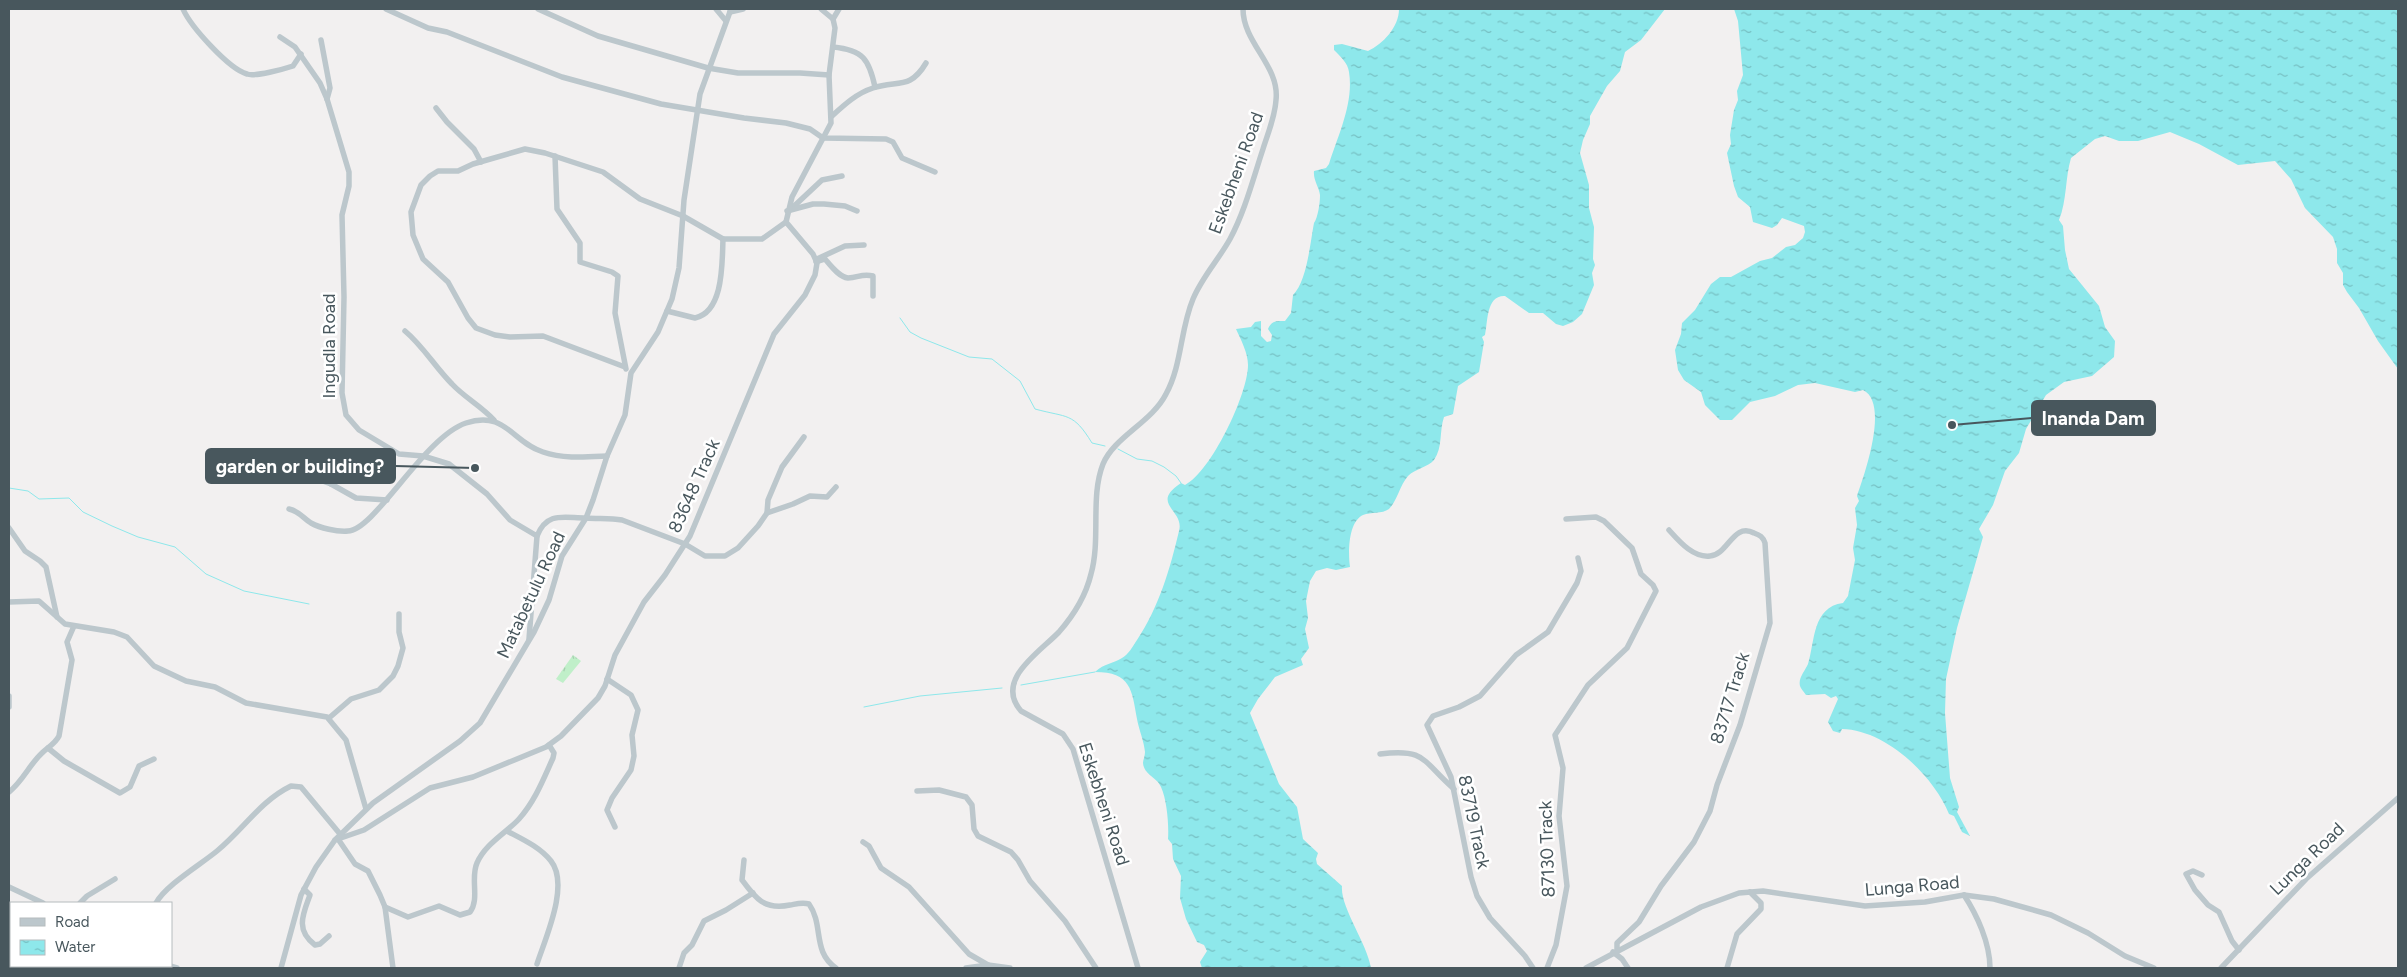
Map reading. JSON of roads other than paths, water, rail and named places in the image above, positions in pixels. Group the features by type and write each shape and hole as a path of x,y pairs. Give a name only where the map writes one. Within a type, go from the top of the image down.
{"street":[{"path":"183,9 199,34 233,68 249,75 293,66 301,54"},
{"path":"386,9 428,28 447,32 562,77 661,104 697,111 786,123 810,129 823,138 886,139 893,142 902,158 935,172"},
{"path":"538,9 598,36 708,68 738,73 829,75"},
{"path":"716,9 726,22"},
{"path":"730,10 743,9"},
{"path":"816,261 810,250 786,222 792,197 830,127 832,116 829,75 835,28 833,19 821,9"},
{"path":"833,19 839,9"},
{"name":"Eskebheni Road","path":"1138,968 1074,749 1063,734 1021,711 1014,700 1013,686 1020,669 1058,632 1073,614 1082,598 1090,581 1095,557 1100,474 1104,462 1108,454 1150,416 1166,396 1175,373 1189,311 1194,298 1234,232 1253,179 1274,113 1277,91 1271,74 1247,32 1243,20 1243,9"},
{"name":"Matabetulu Road","path":"281,968 304,889 316,867 338,837 366,809 460,741 480,723 529,642 549,600 562,556 586,518 607,456 624,416 631,373 653,340 667,311 679,268 683,216 697,111 708,68 730,10"},
{"name":"Ingudla Road","path":"280,37 292,42 328,99 350,178 342,215 344,406 349,420 370,437 399,454 439,459 454,467 487,494 510,520 537,536"},
{"path":"321,40 330,88 328,99"},
{"path":"833,47 854,52 868,62 871,66 875,87"},
{"path":"832,116 858,95 875,87 908,82 920,72 926,63"},
{"path":"436,108 474,149 481,162"},
{"path":"631,373 625,367 544,336 510,336 479,330 468,318 448,282 423,259 410,221 411,212 421,185 438,171 458,171 520,150 555,156 602,172 640,199 683,216 723,239 762,239 786,222"},
{"path":"555,156 557,210 580,243 580,262 612,272 618,276 615,313 625,367"},
{"path":"787,212 822,180 842,176"},
{"path":"787,212 813,204 845,206 857,211"},
{"path":"667,311 695,318 708,311 720,284 723,239"},
{"path":"816,261 845,246 864,245"},
{"path":"816,261 825,259 840,275 848,278 865,274 873,276 873,296"},
{"name":"83648 Track","path":"338,837 364,830 430,788 473,777 549,745 598,698 615,655 644,602 666,575 685,544 709,493 774,334 810,287 817,269 816,261"},
{"path":"404,331 414,338 453,385 482,407 494,420 535,449 544,453 565,456 607,456"},
{"path":"289,509 296,510 316,525 347,531 359,527 378,511 423,456 459,425 471,421 494,420"},
{"path":"529,642 537,536 546,522 559,516 622,520 685,544 705,556 725,556 746,540 766,513 768,500 782,467 804,437"},
{"path":"323,462 331,484"},
{"path":"309,476 360,498 386,500"},
{"path":"766,513 794,504 810,496 827,497 836,487"},
{"name":"87130 Track","path":"1548,968 1556,945 1567,886 1559,816 1563,768 1555,735 1588,685 1627,648 1656,591 1653,585 1641,574 1632,548 1604,521 1596,517 1566,519"},
{"path":"9,528 25,551 40,561 46,568 57,617"},
{"name":"83717 Track","path":"1615,951 1617,943 1639,922 1661,886 1694,842 1708,817 1715,790 1740,725 1770,622 1765,543 1760,536 1751,531 1740,532 1718,554 1704,556 1689,549 1669,530"},
{"name":"83719 Track","path":"1532,968 1524,956 1490,918 1477,896 1471,877 1451,777 1428,727 1429,719 1480,696 1516,655 1548,632 1577,583 1581,571 1578,558"},
{"path":"9,602 39,601 65,624 122,634 132,641 154,666 186,681 215,687 246,703 329,718 348,744 360,796 366,809"},
{"path":"329,718 351,699 379,690 393,676 403,648 399,632 399,614"},
{"path":"9,792 23,779 34,762 57,739 64,714 72,658 67,642 74,626"},
{"path":"607,678 631,695 638,710 632,735 634,756 631,770 624,784 612,798 607,810 615,827"},
{"path":"9,696 9,706"},
{"path":"385,907 408,917 438,906 455,914 467,914 473,906 476,864 489,846 507,831 539,792 554,755 549,745"},
{"path":"48,748 64,761 120,793 130,787 139,766 146,761 154,760"},
{"path":"1380,754 1414,753 1454,788"},
{"path":"157,902 190,872 218,851 258,808 291,786 302,788 338,837 355,864 368,871 385,907 393,968"},
{"path":"917,791 939,790 966,797 972,806 974,829 978,836 1011,852 1030,881 1065,921 1096,968"},
{"name":"Lunga Road","path":"2221,968 2306,879 2398,798"},
{"path":"507,831 532,844 547,857 556,873 557,889 553,918 537,964"},
{"path":"863,842 869,846 881,868 909,887 969,954 988,965"},
{"path":"744,860 742,880 760,902 769,906 782,907 804,902 809,904 816,916 822,954 836,968"},
{"path":"2202,876 2193,871 2186,874 2195,890 2221,914 2232,941 2239,950"},
{"path":"81,902 87,896 115,879"},
{"path":"9,887 41,902"},
{"path":"304,889 310,895 301,916 301,924 305,936 315,945 320,944 330,936"},
{"path":"1727,968 1737,934 1757,914 1762,906 1758,899 1750,892"},
{"name":"Lunga Road","path":"1586,968 1701,907 1722,898 1750,892 1772,892 1842,904 1875,906 1926,902 1964,895 1994,899 2051,915 2150,967"},
{"path":"679,968 684,953 692,944 704,921 753,893"},
{"path":"1964,895 1980,925 1990,960 1990,968"},
{"path":"1615,951 1628,968"},
{"path":"966,968 988,965 1010,968"},
{"path":"169,967 177,968"}],"water":[{"path":"1399,9 1665,9 1641,40 1625,52 1620,71 1607,86 1590,116 1590,124 1583,140 1580,153 1589,185 1589,208 1594,227 1593,259 1595,265 1592,273 1594,285 1582,314 1573,322 1563,326 1556,324 1543,313 1529,313 1505,296 1494,300 1489,310 1485,335 1482,337 1484,342 1479,372 1458,386 1453,414 1444,417 1437,455 1434,460 1408,476 1389,509 1383,512 1363,515 1354,524 1350,538 1350,567 1336,570 1327,568 1316,571 1310,581 1306,601 1308,618 1305,629 1309,648 1301,659 1303,665 1275,677 1250,713 1279,784 1297,807 1303,839 1318,853 1317,864 1342,886 1345,904 1369,958 1371,968 1202,968 1200,962 1207,951 1204,945 1197,942 1186,919 1180,898 1181,876 1173,859 1172,844 1168,839 1165,799 1159,784 1144,767 1145,753 1131,691 1123,679 1116,675 1095,672 1128,653 1145,627 1158,601 1168,573 1179,531 1179,524 1168,502 1168,496 1181,483 1185,485 1195,477 1206,465 1226,431 1242,394 1248,360 1236,329 1251,327 1255,322 1261,321 1261,336 1267,342 1271,341 1272,335 1268,329 1271,324 1285,321 1291,313 1293,295 1298,289 1305,272 1319,206 1320,195 1314,171 1326,168 1329,164 1344,119 1349,95 1348,69 1334,50 1334,45 1342,44 1368,51 1374,48 1393,28"},
{"path":"1734,9 2398,9 2398,369 2343,285 2343,273 2337,263 2337,249 2333,237 2305,208 2291,179 2275,161 2238,165 2199,144 2170,132 2138,141 2119,141 2105,136 2095,139 2071,158 2062,213 2059,220 2063,226 2069,269 2099,306 2105,327 2115,341 2114,357 2092,376 2064,382 2046,395 2026,429 2019,453 2005,471 1993,505 1979,529 1983,537 1957,628 1946,679 1945,713 1950,778 1959,807 1957,812 1970,836 1962,832 1954,816 1949,814 1932,784 1906,757 1875,737 1859,731 1842,729 1840,733 1833,731 1828,722 1838,699 1836,696 1831,698 1825,694 1806,695 1800,686 1800,680 1808,664 1816,627 1820,618 1825,611 1843,603 1848,596 1855,560 1853,548 1857,525 1855,508 1859,501 1857,496 1869,457 1875,424 1871,397 1863,390 1855,392 1815,383 1798,385 1775,396 1750,402 1732,420 1720,420 1705,405 1701,392 1684,380 1678,370 1675,350 1681,334 1682,323 1695,310 1711,284 1720,277 1731,277 1760,261 1772,258 1786,247 1795,245 1803,238 1805,232 1804,226 1782,218 1772,228 1753,222 1750,207 1738,197 1734,186 1727,153 1731,144 1730,135 1734,110 1738,100 1737,91 1743,75 1738,21"}],"waterway":[{"path":"900,318 910,332 921,338 969,357 992,359 1020,381 1035,409 1069,418 1080,426 1092,443 1105,446"},
{"path":"1118,449 1137,459 1152,461 1164,467 1176,476 1181,483"},
{"path":"9,488 28,491 39,499 69,498 83,512 112,526 138,537 175,547 206,574 244,591 309,604"},
{"path":"1021,685 1095,672"},
{"path":"864,707 920,696 1002,688"}],"place":[{"name":"Inanda Dam","path":"1952,425"},
{"name":"garden or building?","path":"475,468"}]}
